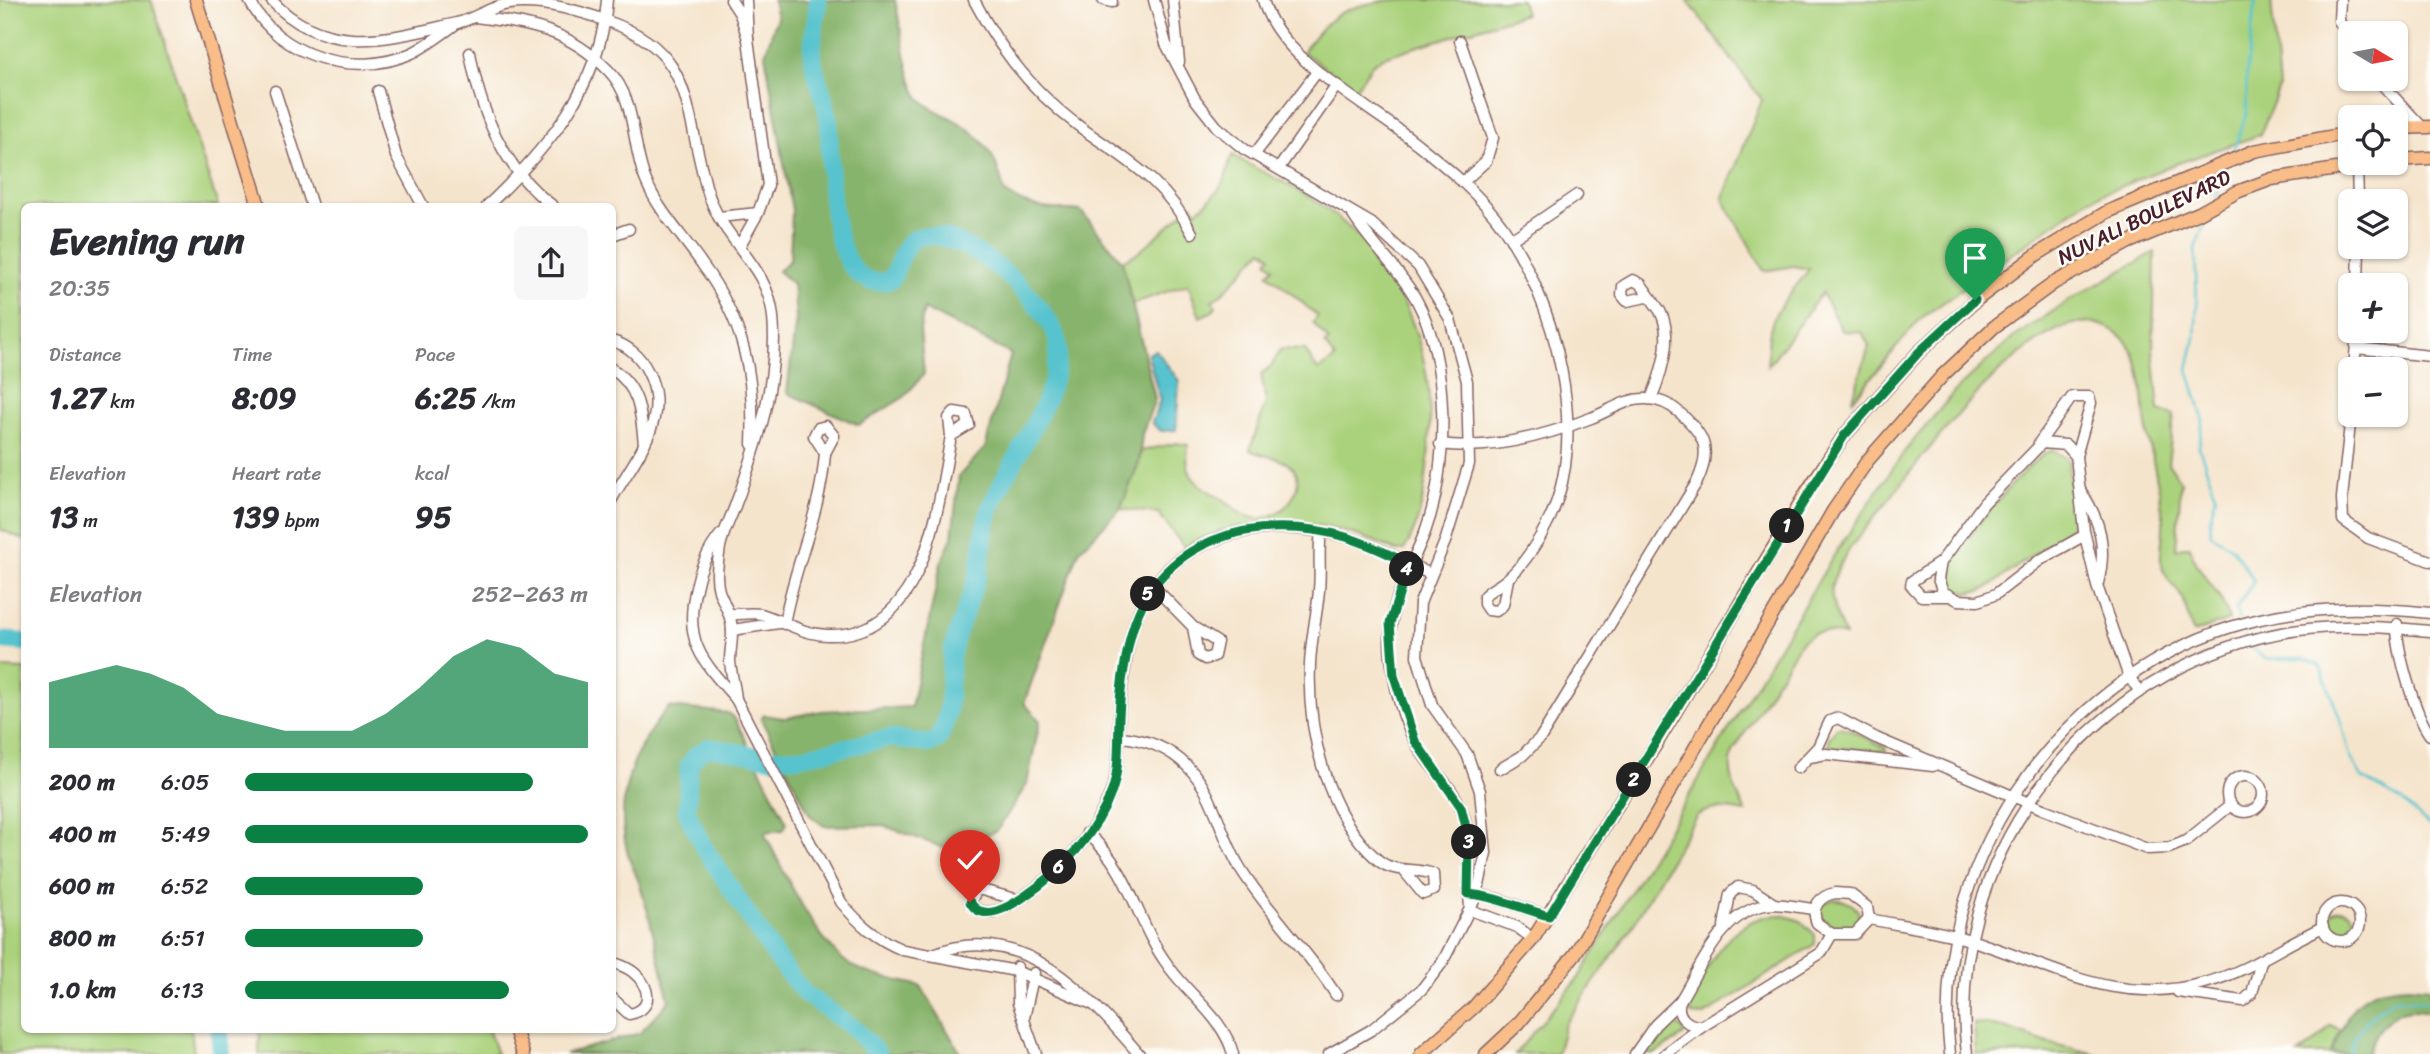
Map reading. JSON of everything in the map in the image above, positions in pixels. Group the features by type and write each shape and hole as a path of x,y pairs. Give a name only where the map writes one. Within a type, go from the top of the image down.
{"main road":[{"path":"196,0 258,203"},
{"path":"2408,128 2426,127"},
{"name":"NUVALI BOULEVARD","path":"1421,1054 1474,1007 1533,939 1844,436 1919,352 1975,300 2036,255 2107,212 2254,151 2338,135"},
{"path":"2408,159 2430,158"},
{"name":"NUVALI BOULEVARD","path":"1486,1054 1519,1023 1575,954 1833,511 1868,460 1943,375 1994,327 2054,283 2129,242 2199,213 2237,192 2272,179 2338,169"},
{"path":"516,1033 523,1054"}],"street":[{"path":"249,0 261,18 287,42 316,57 347,64 377,63 411,53 457,23"},
{"path":"271,0 301,24 350,40 397,38 434,25 457,23 497,6 527,3 605,20 645,37 662,53 676,73 689,107 702,172 719,216 762,277 773,319 770,376 761,427 724,530 717,576 732,630 730,660 736,699"},
{"path":"490,203 521,176 565,118 594,60 605,20 607,0"},
{"path":"731,0 740,14 748,39"},
{"path":"740,245 758,213 768,185 748,39 746,0"},
{"path":"974,0 986,24 1029,82 1081,127 1121,153 1155,181 1182,213 1192,233"},
{"path":"1154,0 1166,44 1205,113 1229,139 1353,215 1371,223 1404,251 1429,282 1450,319 1468,381 1471,445 1469,464 1446,539 1430,574 1417,620 1417,656 1433,705 1467,754 1480,791 1486,853 1470,910 1442,963 1422,989 1371,1030 1329,1054"},
{"path":"1173,0 1179,65"},
{"path":"1263,0 1276,29 1317,72 1390,122 1463,182 1511,240 1551,327 1563,380 1567,451 1563,476 1550,518 1536,544 1508,579"},
{"path":"2339,21 2340,0"},
{"path":"475,17 547,28 609,71 625,100 638,160 653,196 704,265 730,309 746,352 752,390 752,457"},
{"path":"1460,41 1493,138 1486,161 1463,182"},
{"path":"470,52 482,105 490,125 521,176 550,203"},
{"path":"1254,155 1317,72"},
{"path":"1279,168 1338,85"},
{"path":"275,91 311,203"},
{"path":"378,91 396,156 421,203"},
{"path":"2389,91 2426,127"},
{"path":"1511,240 1577,195"},
{"path":"719,216 758,213"},
{"path":"1353,215 1404,281 1423,314 1438,369 1440,444 1430,517 1409,564 1390,623 1394,676 1415,741 1461,807 1469,839 1473,895"},
{"path":"616,234 629,229"},
{"path":"1647,297 1660,311 1666,329 1662,360 1651,399"},
{"path":"616,343 627,347 644,363 656,391 657,415 644,444 616,491"},
{"path":"2355,357 2356,343"},
{"path":"2356,348 2430,356"},
{"path":"616,372 625,379 636,395 642,412 644,444"},
{"path":"2085,535 2058,547 1988,598 1967,601 1948,596 1920,596 1911,584 1941,562 1984,503 2036,447 2068,401 2076,394 2089,397 2091,403 2076,456 2085,535 2097,586 2129,677 2139,691"},
{"path":"1440,444 1471,445 1513,440 1566,428 1630,401 1651,399 1674,408 1693,423 1704,443 1704,468 1541,737 1522,755 1500,769"},
{"path":"2350,427 2342,498 2343,520 2368,538 2430,561"},
{"path":"729,614 763,615 808,632 836,635 869,626 894,609 914,578 930,537 951,436"},
{"path":"2036,447 2049,441 2058,442 2066,444 2076,456"},
{"path":"782,624 793,575 817,510 825,453"},
{"path":"2080,489 2098,518 2104,552 2097,586"},
{"path":"1019,900 1054,873 1098,820 1112,790 1119,737 1121,692 1130,638 1142,603 1165,569 1178,558 1209,542 1260,530 1296,528 1365,543 1430,574"},
{"path":"724,530 705,557 695,589 691,627 705,663 736,699 835,891 856,919 889,944 903,950 1016,971 1092,1004"},
{"path":"1321,532 1320,588 1309,684 1317,745 1329,784 1355,833 1379,861 1405,872"},
{"path":"1941,562 1939,586 1948,596"},
{"path":"695,589 705,584 720,593"},
{"path":"1153,586 1193,627"},
{"path":"1950,1054 1949,989 1956,936 1973,873 2013,795 2062,734 2129,677 2182,647 2232,627 2338,607 2430,613"},
{"path":"2398,610 2399,645 2422,722 2430,735"},
{"path":"732,630 782,624"},
{"path":"1967,1054 1966,990 1972,940 1990,878 2029,803 2079,740 2139,691 2196,659 2236,644 2339,624 2430,631"},
{"path":"705,663 716,668 724,666 730,660"},
{"path":"1798,768 1810,757 1833,719 1842,719 1942,767 2129,843 2154,849 2169,848 2186,841 2231,805"},
{"path":"1119,737 1156,745 1177,757 1195,775 1225,840 1252,887 1311,959 1336,995"},
{"path":"1890,760 1893,745"},
{"path":"1810,757 1826,754 1942,767"},
{"path":"1087,833 1119,867 1155,947 1179,981 1216,1021 1227,1037 1233,1054"},
{"path":"1635,1054 1655,1025 1680,1001 1722,931 1732,890 1746,887 1774,904"},
{"path":"1829,894 1850,894 1867,907 1869,919 1854,934 1832,934 1817,923 1814,909 1818,902 1829,894"},
{"path":"1473,895 1549,916"},
{"path":"1722,931 1745,912 1774,904 1814,909"},
{"path":"1470,910 1517,927 1533,939"},
{"path":"1869,919 1972,940 2081,981 2117,988 2171,990 2243,1001 2252,993 2261,962"},
{"path":"2171,990 2216,980 2261,962 2323,927"},
{"path":"1665,1054 1703,1026 1821,953 1832,934"},
{"path":"933,954 958,945 975,945 1038,961 1073,983 1139,1054"},
{"path":"1022,955 1016,971 1016,993 1036,1054"},
{"path":"1024,1018 1038,961"},
{"path":"616,964 639,977 648,996 642,1011 629,1014 616,1002"},
{"path":"1680,1001 1679,1013 1685,1022 1703,1026"}],"green space":[{"path":"0,0 151,0 217,203 21,203 21,539 0,529"},
{"path":"773,0 895,0 910,76 921,99 971,131 987,147 997,167 1004,192 1031,205 1081,211 1122,261 1155,399 1142,434 1139,463 1120,509 1079,551 1024,703 1040,721 1027,784 997,831 949,850 882,825 824,826 810,815 761,719 764,715 784,718 822,711 911,707 941,563 952,537 959,476 985,448 1011,354 924,309 920,330 924,374 904,397 859,425 787,393 796,318 793,284 778,271 790,260 792,210 765,54 777,18"},
{"path":"1391,0 1521,0 1525,14 1383,57 1372,65 1355,89 1303,52 1321,28 1340,14 1362,5"},
{"path":"1687,0 2271,0 2279,88 2260,135 2170,166 2088,200 1920,319 1852,401 1869,346 1862,332 1842,331 1822,293 1768,366 1772,322 1782,303 1809,269 1794,266 1764,271 1723,199 1762,100"},
{"path":"1233,155 1317,202 1346,225 1370,250 1391,279 1407,309 1419,342 1430,411 1427,473 1422,500 1416,526 1404,550 1397,551 1345,532 1290,523 1236,527 1209,535 1184,547 1158,513 1120,509 1139,463 1141,451 1177,443 1188,445 1188,466 1194,479 1244,515 1260,518 1275,514 1288,504 1296,490 1296,471 1290,465 1250,450 1266,402 1261,374 1272,365 1281,349 1305,350 1318,370 1335,359 1325,344 1329,341 1313,323 1318,316 1268,274 1274,267 1267,261 1271,256 1263,249 1226,290 1212,301 1216,306 1213,311 1200,317 1188,284 1132,304 1122,261 1139,252 1192,205 1197,211 1208,201 1224,181"},
{"path":"2155,252 2153,349 2159,411 2174,415 2168,463 2181,482 2176,549 2189,546 2199,567 2222,601 2229,620 2193,633 2182,598 2162,567 2163,525 2160,497 2147,431 2142,384 2134,354 2126,341 2114,331 2098,324 2072,324 2044,337 2014,359 1955,418 1842,561 1831,591 1835,611 1845,636 1816,633 1801,642 1733,752 1731,775 1746,812 1715,809 1696,816 1630,930 1565,1024 1557,1054 1515,1054 1578,979 1836,552 1904,452 1957,389 2010,340 2073,298"},
{"path":"2054,450 2068,460 2073,526 1986,589 1970,593 1953,588 1946,573 1963,545 2012,484 2043,455"},
{"path":"0,668 21,669 21,1033 191,1033 194,1054 0,1054"},
{"path":"669,707 728,713 735,719 787,823 783,830 764,832 813,922 837,954 849,964 875,975 921,986 961,1054 565,1054 640,1033 669,1001 642,891 627,850 623,811 625,792 637,755"},
{"path":"1837,727 1848,729 1885,747 1886,751 1831,748 1828,740"},
{"path":"1835,899 1849,903 1858,911 1860,920 1853,928 1825,928 1817,913 1824,903"},
{"path":"2341,909 2350,913 2354,922 2350,931 2341,935 2332,931 2328,922 2332,913"},
{"path":"1782,915 1801,921 1815,935 1815,944 1703,1016 1692,1015 1687,1006 1723,945 1748,923 1763,917"},
{"path":"2409,986 2430,988 2430,1013 2408,1010 2398,1013 2376,1034 2367,1054 2330,1054 2350,1013 2365,997 2376,991"},
{"path":"1670,1019 1683,1030 1684,1035 1654,1054 1643,1054"},
{"path":"1974,1023 2004,1028 2048,1043 2097,1054 1976,1054"},
{"path":"2331,1025 2342,1030 2330,1054 2298,1054 2316,1041"},
{"path":"260,1033 489,1033 497,1054 259,1054"}],"water":[{"path":"1156,350 1179,381 1176,430 1161,431 1152,423 1160,400 1148,354"}],"waterway":[{"path":"818,0 813,58 828,116 836,224 842,249 853,269 869,280 891,280 903,251 914,239 932,236 954,241 978,253 1023,290 1053,330 1058,347 1056,368 1041,412 1006,475 988,516 978,574 954,644 948,710 937,741 928,744 890,738 800,757 770,758 709,747 697,754 689,765 687,812 703,846 777,959 805,994 855,1029 878,1054"},
{"path":"2232,155 2247,112 2246,76 2256,0"},
{"path":"2216,197 2227,167"},
{"path":"2209,213 2195,248 2197,305 2195,338 2188,369 2203,419 2199,447 2216,496 2210,519 2211,534 2232,548 2254,581 2236,608 2239,620"},
{"path":"2241,626 2246,639"},
{"path":"0,640 21,642"},
{"path":"2249,645 2265,659 2304,658 2320,666 2339,716 2350,756 2362,778 2401,800 2430,826"},
{"path":"2349,1054 2360,1030 2371,1016 2392,999 2430,1001"},
{"path":"219,1033 221,1054"}],"route":[{"path":"970,902 976,909 989,912 1006,908 1019,900 1054,873 1098,820 1116,775 1121,692 1130,638 1142,603 1165,569 1194,548 1209,542 1260,530 1296,528 1365,543 1409,564 1392,607 1390,623 1394,676 1406,722 1415,741 1461,807 1469,839 1468,894 1496,898 1512,906 1549,916 1844,436 1919,352 1975,300"}]}
